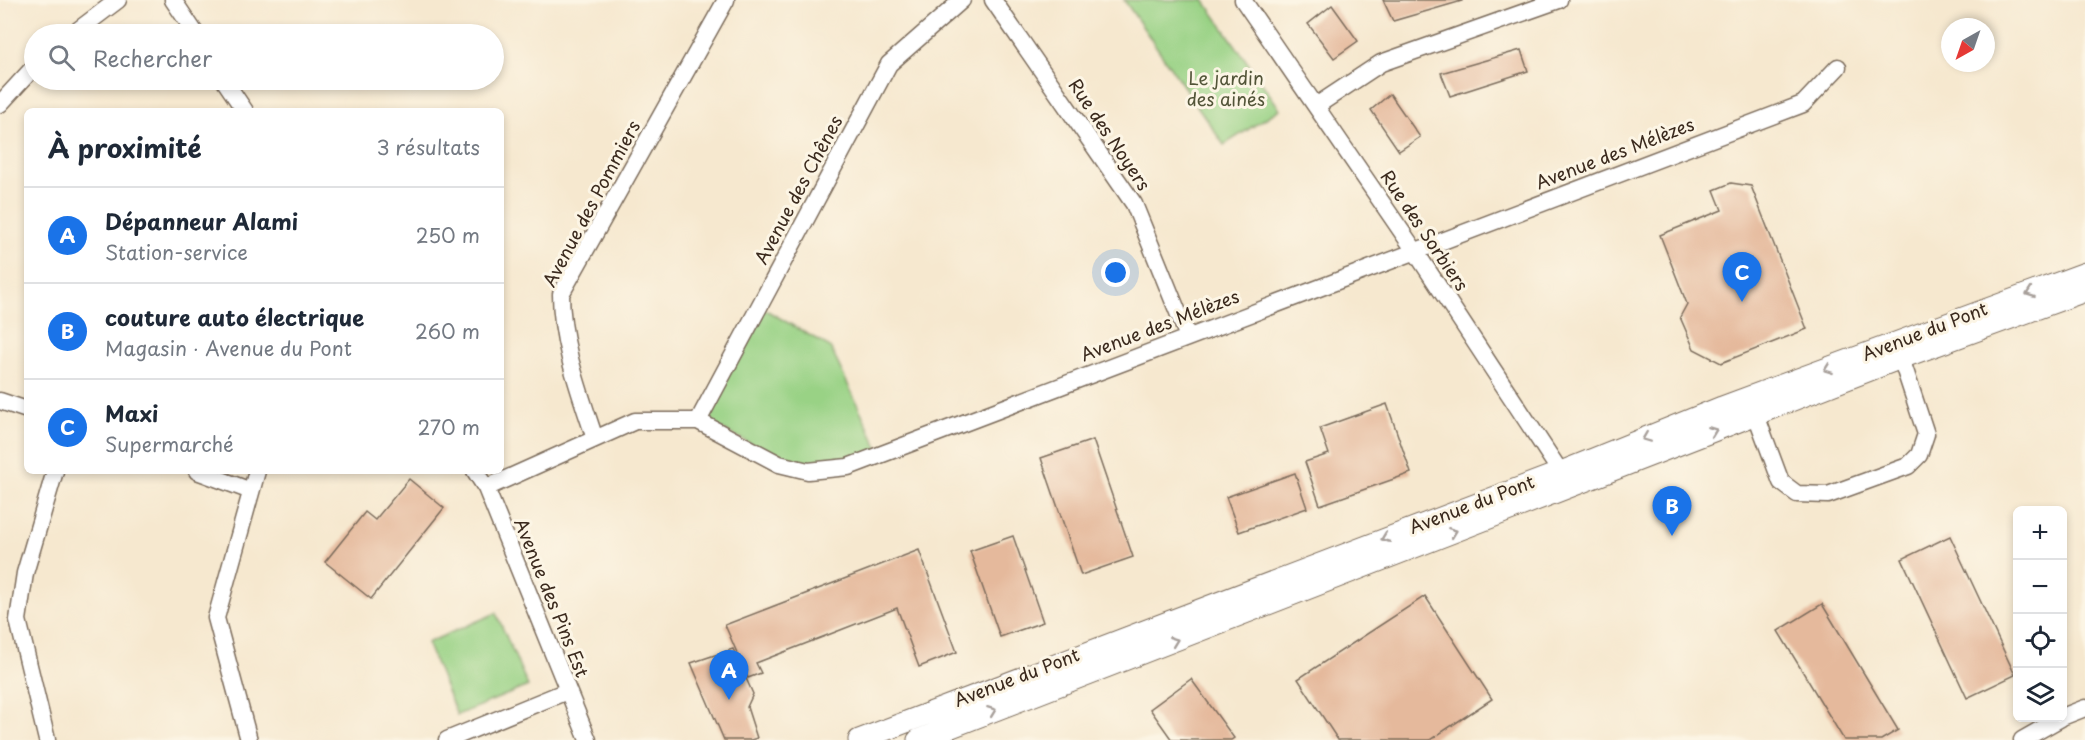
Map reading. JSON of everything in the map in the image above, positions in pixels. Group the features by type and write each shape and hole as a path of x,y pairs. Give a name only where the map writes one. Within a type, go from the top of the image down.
{"main road":[{"name":"Avenue du Pont","path":"918,740 1565,479 1722,407 2085,273"},
{"name":"Avenue du Pont","path":"859,740 1565,479 1756,415 1901,358 2085,291"}],"street":[{"path":"86,24 118,0"},
{"path":"173,0 189,24"},
{"name":"Avenue des Pommiers","path":"595,439 576,381 561,314 561,294 726,0"},
{"name":"Avenue des Chênes","path":"698,421 889,64 962,0"},
{"name":"Rue des Noyers","path":"993,0 1134,204 1188,337"},
{"name":"Rue des Sorbiers","path":"1243,0 1415,251 1565,479"},
{"path":"1316,106 1381,63 1559,0"},
{"name":"Avenue des Mélèzes","path":"486,488 635,421 698,421 779,464 808,471 848,467 1803,104 1838,67"},
{"path":"0,104 24,78"},
{"path":"231,90 243,108"},
{"path":"1756,415 1781,482 1797,494 1828,495 1908,466 1919,455 1926,434 1901,358"},
{"path":"0,402 24,409"},
{"path":"47,740 18,620 26,573 54,474"},
{"path":"205,474 250,491"},
{"path":"249,740 216,618 256,474"},
{"name":"Avenue des Pins Est","path":"477,474 486,488 588,740"},
{"path":"447,740 567,692"},
{"path":"2067,715 2085,708"},
{"path":"2022,740 2053,722"}],"green space":[{"name":"Le jardin des ainés","path":"1124,0 1204,0 1280,109 1224,145"},
{"path":"759,306 830,347 880,452 808,471 702,420"},
{"path":"496,613 528,686 457,715 427,643"}],"building":[{"path":"1383,0 1462,0 1462,1 1393,21"},
{"path":"1332,5 1358,41 1334,58 1308,24"},
{"path":"1521,50 1528,71 1450,96 1441,73"},
{"path":"1390,94 1420,137 1399,151 1371,110"},
{"path":"1731,183 1751,186 1807,329 1721,363 1694,349 1680,317 1687,304 1660,235 1722,210 1714,190"},
{"path":"1387,404 1411,473 1320,505 1305,462 1329,454 1320,428"},
{"path":"1093,440 1133,557 1081,575 1041,458"},
{"path":"1295,473 1307,508 1239,532 1226,497"},
{"path":"409,479 444,508 371,599 325,562 365,512 375,520"},
{"path":"1013,536 1043,622 1000,637 970,551"},
{"path":"1950,536 2013,671 2013,676 1967,698 1902,559"},
{"path":"919,550 957,652 919,667 897,608 756,663 761,673 748,678 725,625"},
{"path":"1425,596 1492,699 1430,740 1338,740 1298,679"},
{"path":"1822,604 1898,730 1881,740 1844,740 1778,631"},
{"path":"733,649 753,694 747,707 757,738 751,740 724,740 691,663"},
{"path":"1191,679 1234,738 1231,740 1172,740 1150,709"}],"place":[{"name":"Maxi","path":"1742,302"},
{"name":"couture auto électrique","path":"1672,536"},
{"name":"Dépanneur Alami","path":"729,700"}]}
